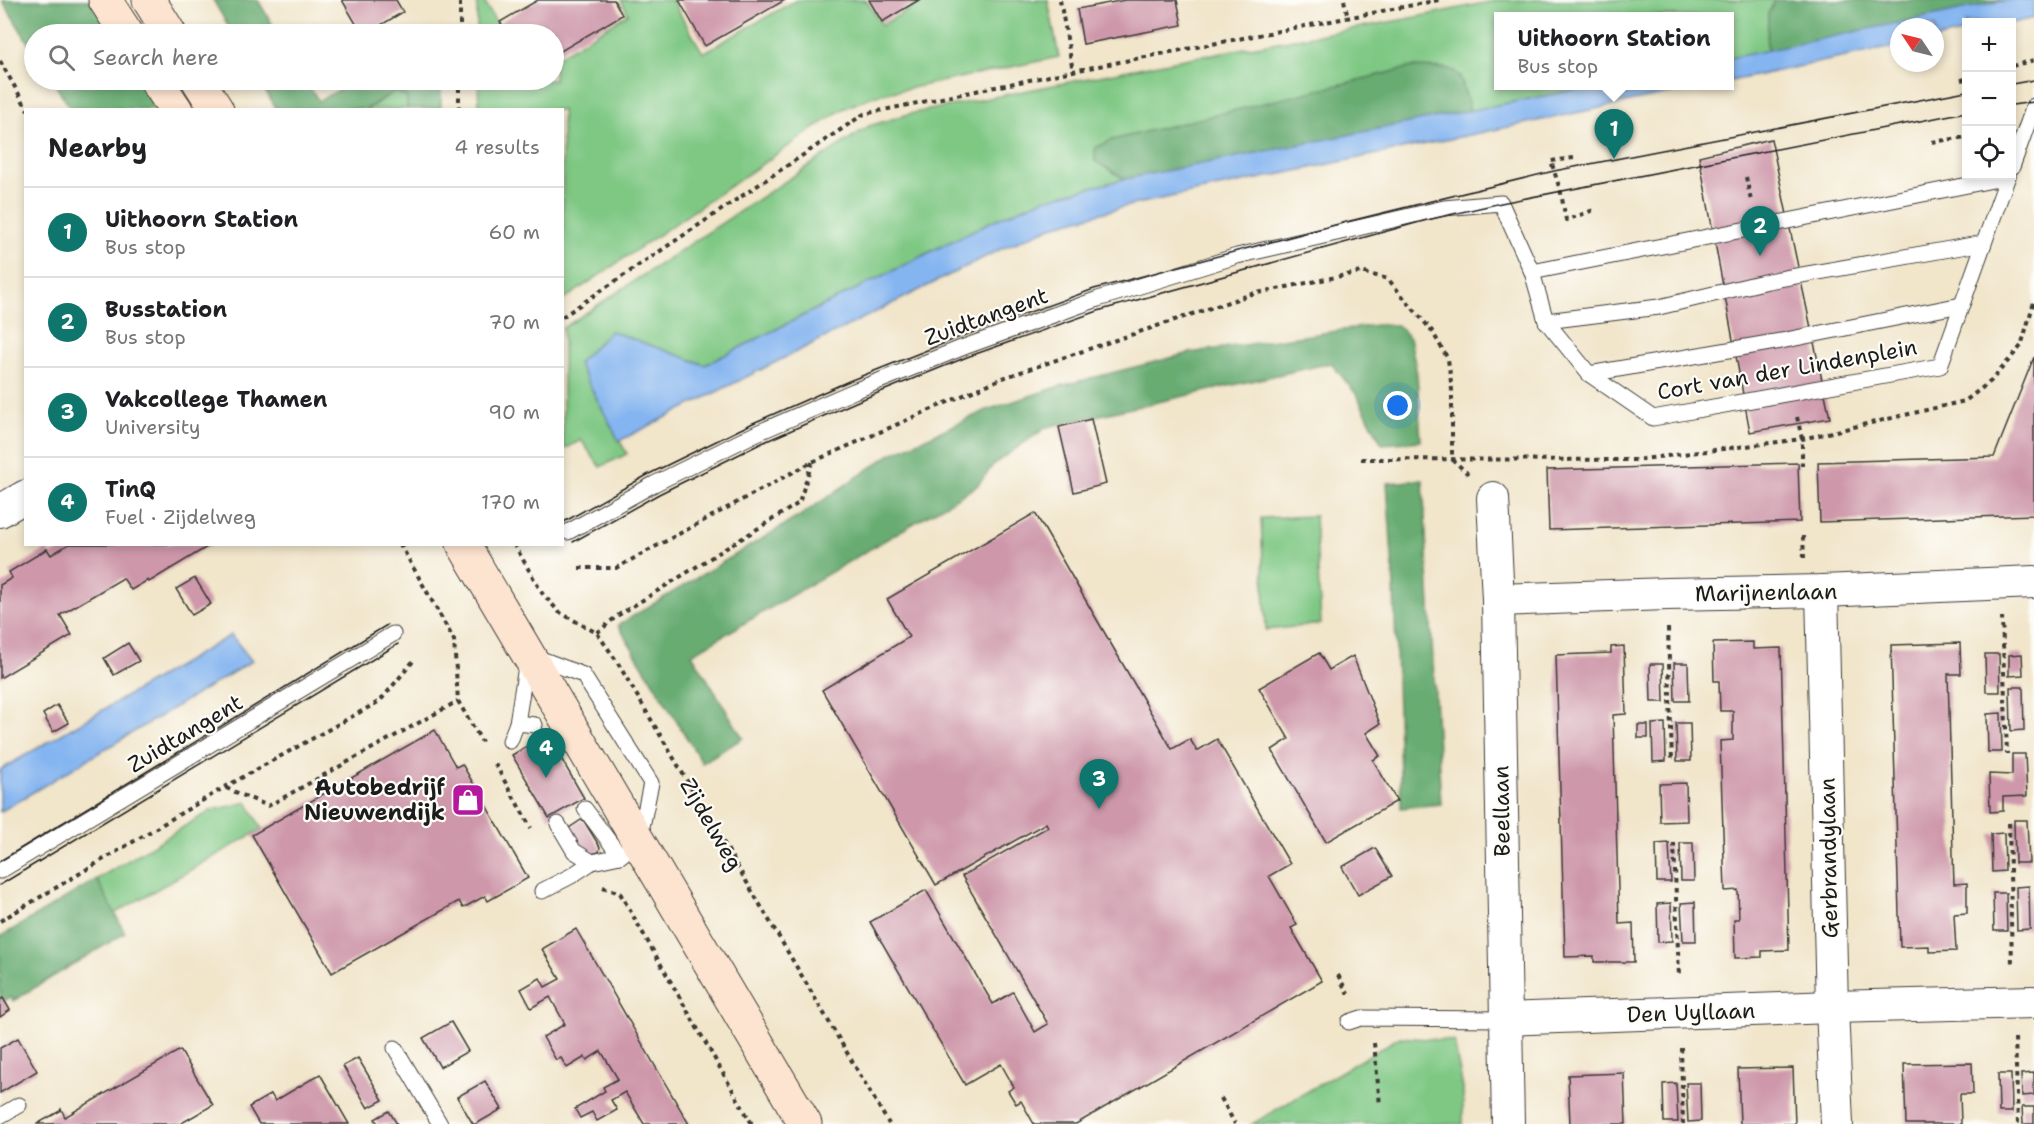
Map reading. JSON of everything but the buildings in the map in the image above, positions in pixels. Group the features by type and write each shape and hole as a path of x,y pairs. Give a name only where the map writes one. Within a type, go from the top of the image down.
{"main road":[{"path":"105,0 121,24"},
{"path":"149,0 164,24"},
{"path":"163,90 175,108"},
{"path":"204,90 216,108"},
{"path":"464,546 528,654 630,848 806,1124"}],"street":[{"path":"0,511 24,497"},
{"name":"Beellaan","path":"1493,498 1498,600 1508,1124"},
{"name":"Marijnenlaan","path":"1498,600 1822,591 2034,582"},
{"name":"Gerbrandylaan","path":"1822,591 1837,1124"},
{"name":"Den Uyllaan","path":"1505,1019 1832,1007 2024,1003"}],"lane":[{"name":"Cort van der Lindenplein","path":"2016,154 2034,106"},
{"path":"1532,272 1975,180"},
{"name":"Cort van der Lindenplein","path":"1444,208 1501,203 1532,272 1546,321 1589,374 1653,417 1940,366 2006,180"},
{"name":"Zuidtangent","path":"568,532 654,484 758,433 964,347 1098,299 1237,256 1444,208"},
{"path":"1546,321 1659,307 1768,281 1984,243"},
{"name":"Cort van der Lindenplein","path":"1589,374 1781,341 1962,305"},
{"name":"Zuidtangent","path":"0,871 393,634"},
{"path":"510,741 517,723 528,654"},
{"path":"517,723 536,725"},
{"path":"543,891 591,862 630,848 585,809"},
{"path":"558,824 574,851 591,862"},
{"name":"Den Uyllaan","path":"1349,1022 1361,1018 1505,1019"},
{"path":"395,1048 440,1124"},
{"path":"0,1116 19,1105"}],"path":[{"path":"460,0 460,24"},
{"path":"1060,0 1073,70"},
{"path":"1344,0 1348,18"},
{"path":"564,316 864,114 1073,70 1439,0"},
{"path":"2016,65 2034,60"},
{"path":"0,61 27,108"},
{"path":"459,90 459,108"},
{"path":"1932,142 1962,138"},
{"path":"1574,159 1551,161 1566,220 1594,210"},
{"path":"579,568 616,568 812,462 1000,379 1252,294 1361,272 1388,279 1432,331 1449,359 1452,390 1452,459"},
{"path":"1361,459 1635,460 1802,439 1965,400 1991,381 2021,346 2034,302"},
{"path":"597,633 617,616 799,502 812,462"},
{"name":"Zijdelweg","path":"515,546 542,593 560,612 597,633 616,660 889,1124"},
{"path":"2001,583 2007,754"},
{"path":"1667,594 1672,762"},
{"path":"0,921 225,787 380,702 415,660"},
{"path":"225,787 268,806 458,701"},
{"path":"2008,823 2024,1003 2018,1124"},
{"path":"1371,1018 1380,1105"},
{"path":"1221,1098 1235,1124"}],"green space":[{"path":"2,0 95,0 110,24 24,24 24,36"},
{"path":"213,0 258,0 272,24 227,24"},
{"path":"483,0 497,24 477,24 477,3"},
{"path":"621,0 672,0 703,53 796,0 866,0 882,25 925,0 1048,0 1059,57 873,96 843,109 564,299 564,108 479,108 478,90 564,90 564,53 628,14"},
{"path":"1499,0 1775,0 1768,14 1767,51 1734,57 1734,12 1494,12 1494,90 1574,90 1470,111 1460,75 1095,161 1125,179 1044,199 990,222 705,365 611,331 578,363 627,454 600,467 581,440 564,449 564,327 869,126 909,114 1179,60"},
{"path":"1775,0 2007,0 1922,18 1890,18 1890,25 1767,51 1768,14"},
{"path":"1412,67 1440,68 1454,72 1462,84 1470,111 1125,179 1095,161 1095,148 1112,140"},
{"path":"59,90 149,90 160,108 70,108"},
{"path":"265,90 312,90 319,101 338,90 441,90 441,108 407,108 407,97 395,91 368,108 275,108"},
{"path":"395,91 407,97 407,108 369,108"},
{"path":"1376,325 1397,325 1410,338 1417,374 1421,441 1382,444 1356,394 1331,363 1047,427 994,464 977,486 692,654 743,738 702,763 618,625 798,517 891,454 987,410 1060,386 1190,353"},
{"path":"1423,480 1441,804 1401,808 1394,587 1387,483"},
{"path":"1315,516 1321,624 1266,630 1261,518"},
{"path":"247,802 262,829 114,914 97,879 210,811"},
{"path":"97,879 125,933 13,1001 11,997 0,1003 0,937"},
{"path":"1400,1037 1454,1041 1463,1089 1463,1124 1252,1124"}],"water":[{"path":"2006,0 2034,0 2034,18 2016,22 2016,18 1962,18 1962,33 1944,37 1944,18 1920,18"},
{"path":"1890,24 1890,48 1734,80 1734,57"},
{"path":"1574,90 1687,90 1127,206 1056,225 1001,249 619,441 578,363 611,331 705,365 990,222 1044,199 1125,179"},
{"path":"231,635 252,661 0,812 0,770"}],"tram line":[{"path":"2016,83 2034,80"},
{"path":"564,522 649,474 753,423 849,381 960,337 1094,289 1350,221 1554,171 1962,92"},
{"path":"2016,104 2034,102"},
{"path":"573,542 659,494 762,443 967,357 1101,310 1427,220 1501,203 1962,113"},
{"path":"0,861 387,625"},
{"path":"0,885 398,644"}],"place":[{"name":"Uithoorn Station","path":"1614,159"},
{"name":"Busstation","path":"1760,256"},
{"name":"TinQ","path":"546,778"},
{"name":"Autobedrijf Nieuwendijk","path":"468,800"},
{"name":"Vakcollege Thamen","path":"1099,809"}]}
